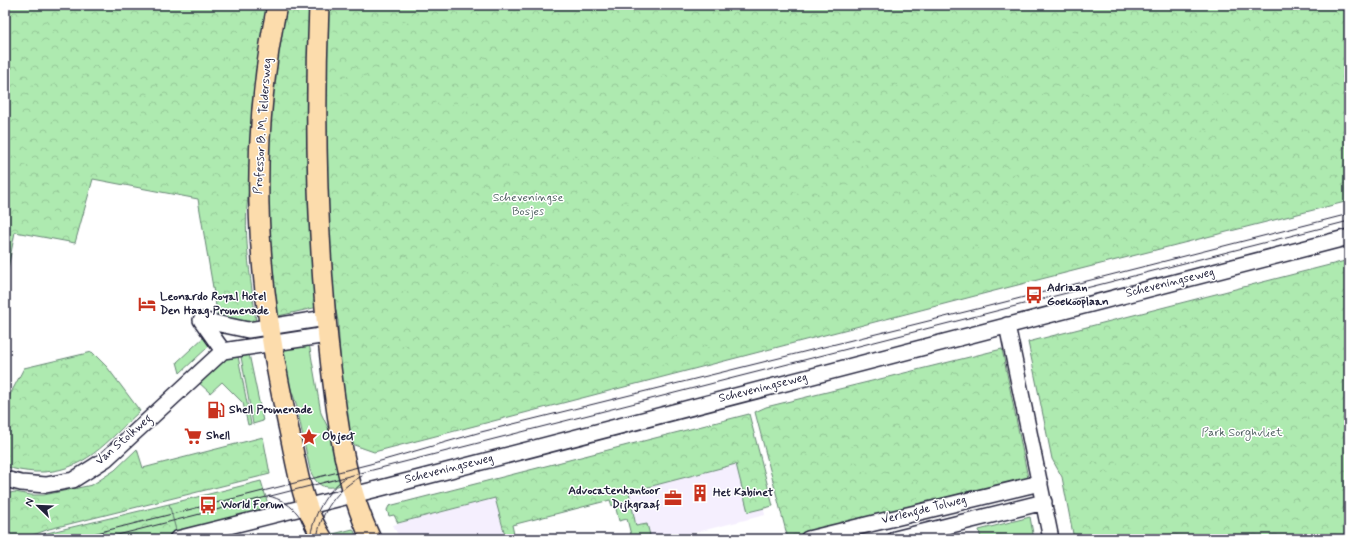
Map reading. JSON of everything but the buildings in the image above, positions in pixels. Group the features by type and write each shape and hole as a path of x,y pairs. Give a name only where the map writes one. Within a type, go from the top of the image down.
{"main road":[{"name":"Professor B. M. Teldersweg","path":"278,5 265,73 258,164 260,251 266,310 283,405 307,506 323,539"},
{"path":"319,5 316,76 316,156 318,215 327,326 342,449 363,522 371,539"}],"street":[{"name":"Scheveningseweg","path":"177,539 1349,237"},
{"path":"270,335 201,320 223,351 270,335 327,326"},
{"path":"1007,325 1052,539"},
{"name":"Van Stolkweg","path":"5,479 21,483 46,485 73,480 106,458 223,351"},
{"name":"Verlengde Tolweg","path":"808,539 1040,483"},
{"name":"Verlengde Tolweg","path":"895,539 1044,502"}],"shaded area":[{"path":"748,442 765,515 669,539 632,539 619,478"},
{"path":"495,498 505,539 400,539 393,525"}],"green space":[{"path":"5,5 270,5 246,218 248,253 256,322 232,327 221,335 198,199 93,179 75,243 15,232 5,284"},
{"path":"285,5 311,5 318,307 274,317 267,256 268,108"},
{"name":"Scheveningse Bosjes","path":"327,5 1349,5 1349,201 998,290 374,452 354,445 344,427 338,321 334,301 327,213 325,141"},
{"path":"197,179 232,327 221,335 180,373 177,362 219,323"},
{"name":"Park Sorghvliet","path":"1349,260 1349,539 1074,539 1062,477 1052,459 1028,342"},
{"path":"309,343 321,413 330,432 341,485 330,487 322,486 310,470 296,403 282,365 280,349"},
{"path":"248,349 263,421 253,424 240,351"},
{"path":"1002,349 1028,478 1009,485 927,502 825,532 797,539 788,539 755,412 766,407"},
{"path":"237,351 251,424 248,425 243,403 222,382 210,393 196,380 225,354"},
{"path":"92,352 107,367 140,411 94,454 67,468 35,472 5,466 5,404 24,368"},
{"path":"749,414 773,506 748,512 736,464 629,492 636,526 647,524 651,539 632,539 627,519 619,521 615,505 612,506 610,500 512,525 515,539 506,539 495,498 398,523 394,515 389,516 387,510 389,506"},
{"path":"263,437 270,474 49,529 23,539 5,539 5,494 15,492 31,495 44,495 92,485 115,470 137,449 143,468"},
{"path":"261,481 271,514 178,538 169,504"},
{"path":"169,504 178,538 33,539 47,533"},
{"path":"1030,517 1034,539 981,539 979,530"},
{"path":"353,529 358,539 332,539 329,535"}],"tram line":[{"path":"73,539 370,464 481,432 1001,303 1349,214"},
{"path":"102,539 1349,221"},
{"path":"317,539 326,510 345,487 362,476"},
{"path":"310,539 314,522 321,505 332,490 345,478"},
{"path":"269,496 284,502 295,510 303,522 309,536"}],"place":[{"name":"Adriaan Goekooplaan","path":"1034,295"},
{"name":"Leonardo Royal Hotel Den Haag Promenade","path":"147,304"},
{"name":"Shell Promenade","path":"216,410"},
{"name":"Shell","path":"193,436"},
{"name":"Object","path":"309,437"},
{"name":"Het Kabinet","path":"700,493"},
{"name":"Advocatenkantoor Dijkgraaf","path":"673,498"},
{"name":"World Forum","path":"208,505"}]}
